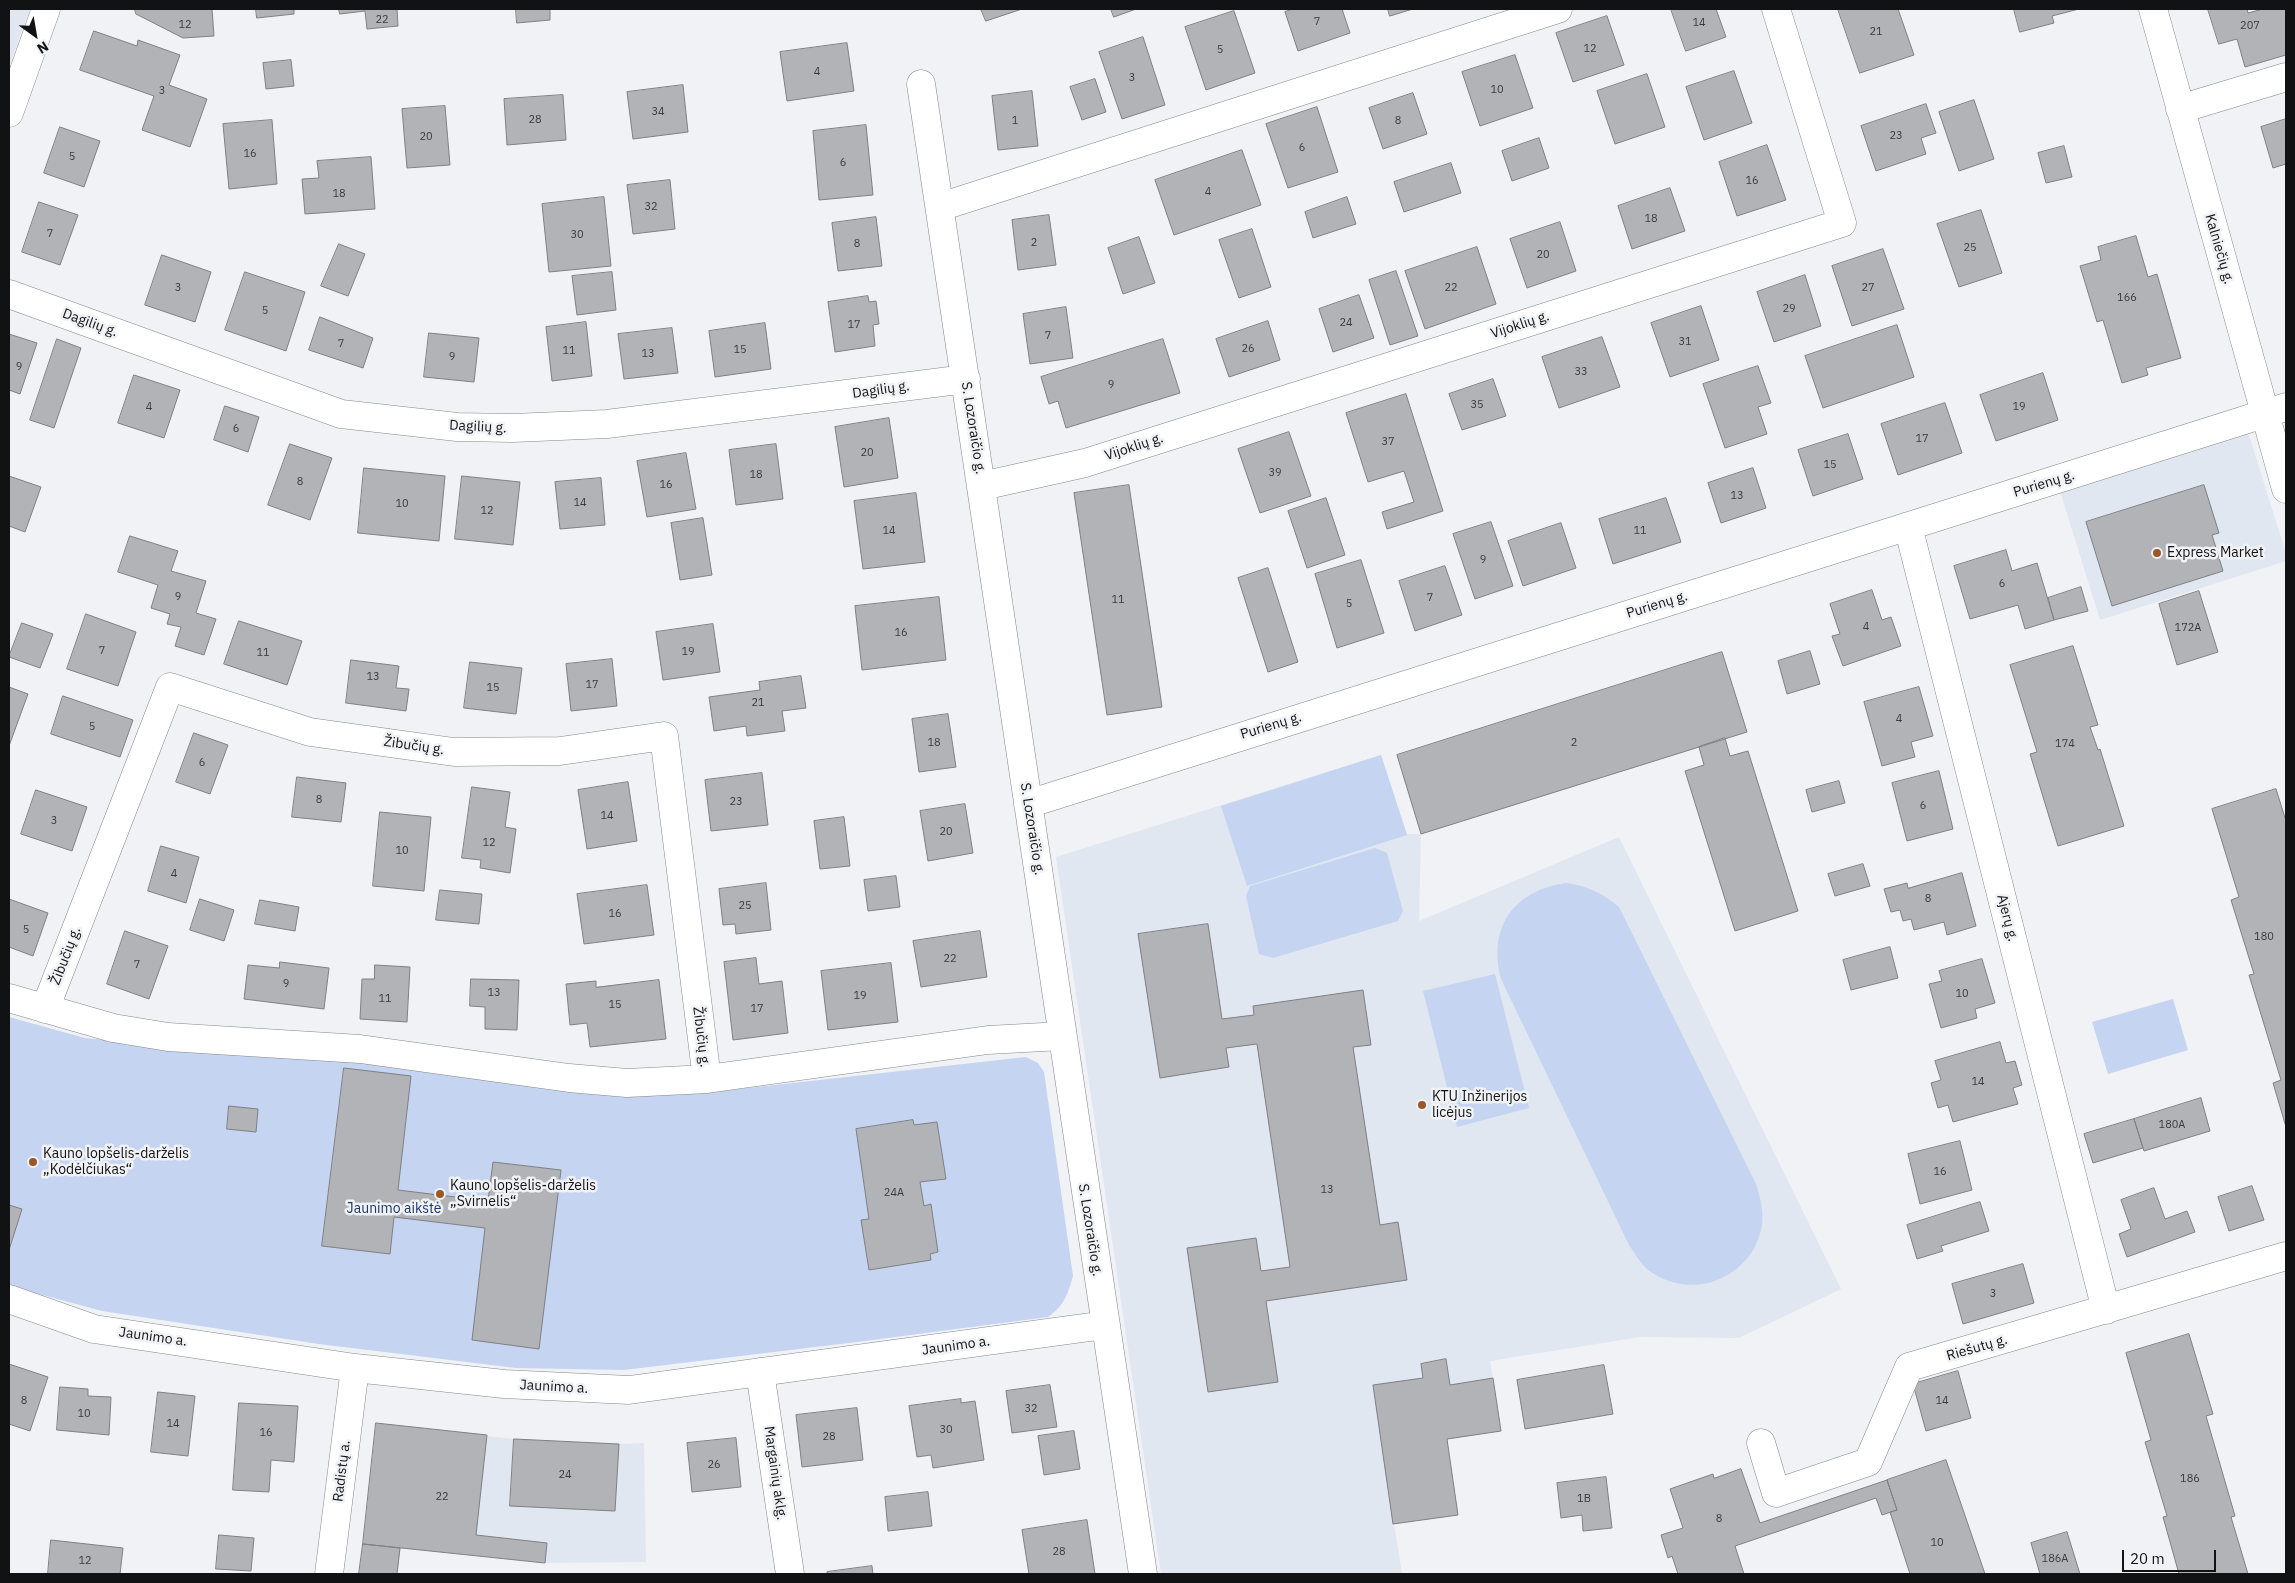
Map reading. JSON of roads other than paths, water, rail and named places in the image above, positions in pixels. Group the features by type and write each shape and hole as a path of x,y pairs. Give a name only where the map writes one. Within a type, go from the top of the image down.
{"street":[{"path":"9,113 46,9"},
{"path":"940,208 1558,9"},
{"name":"Vijoklių g.","path":"982,486 1085,463 1842,223 1776,9"},
{"name":"Kalniečių g.","path":"2153,9 2180,110 2276,410 2286,489"},
{"path":"2180,110 2286,77"},
{"name":"S. Lozoraičio g.","path":"921,84 1142,1574"},
{"name":"Dagilių g.","path":"9,294 341,414 457,426 513,428 607,424 966,379"},
{"name":"Purienų g.","path":"1028,804 2276,410"},
{"name":"Ajerų g.","path":"1908,526 2106,1310"},
{"name":"Žibučių g.","path":"45,1009 170,687 310,732 454,752 560,751 664,736 706,1079"},
{"path":"9,998 112,1028 168,1037 360,1049 598,1081 627,1083 706,1079 988,1040 1062,1036"},
{"name":"Riešutų g.","path":"1761,1443 1776,1493 1868,1462 1909,1367 2286,1256"},
{"name":"Jaunimo a.","path":"9,1299 94,1329 354,1368 504,1384 629,1390 1104,1326"},
{"name":"Radistų a.","path":"329,1574 354,1368"},
{"name":"Margainių aklg.","path":"760,1372 790,1574"}],"place":[{"name":"Express Market","path":"2157,553"},
{"name":"KTU Inžinerijos licėjus","path":"1422,1105"},
{"name":"Kauno lopšelis-darželis „Kodėlčiukas“","path":"33,1162"},
{"name":"Kauno lopšelis-darželis „Svirnelis“","path":"440,1194"}],"park label":[{"name":"Jaunimo aikštė","path":"394,1209"}]}
